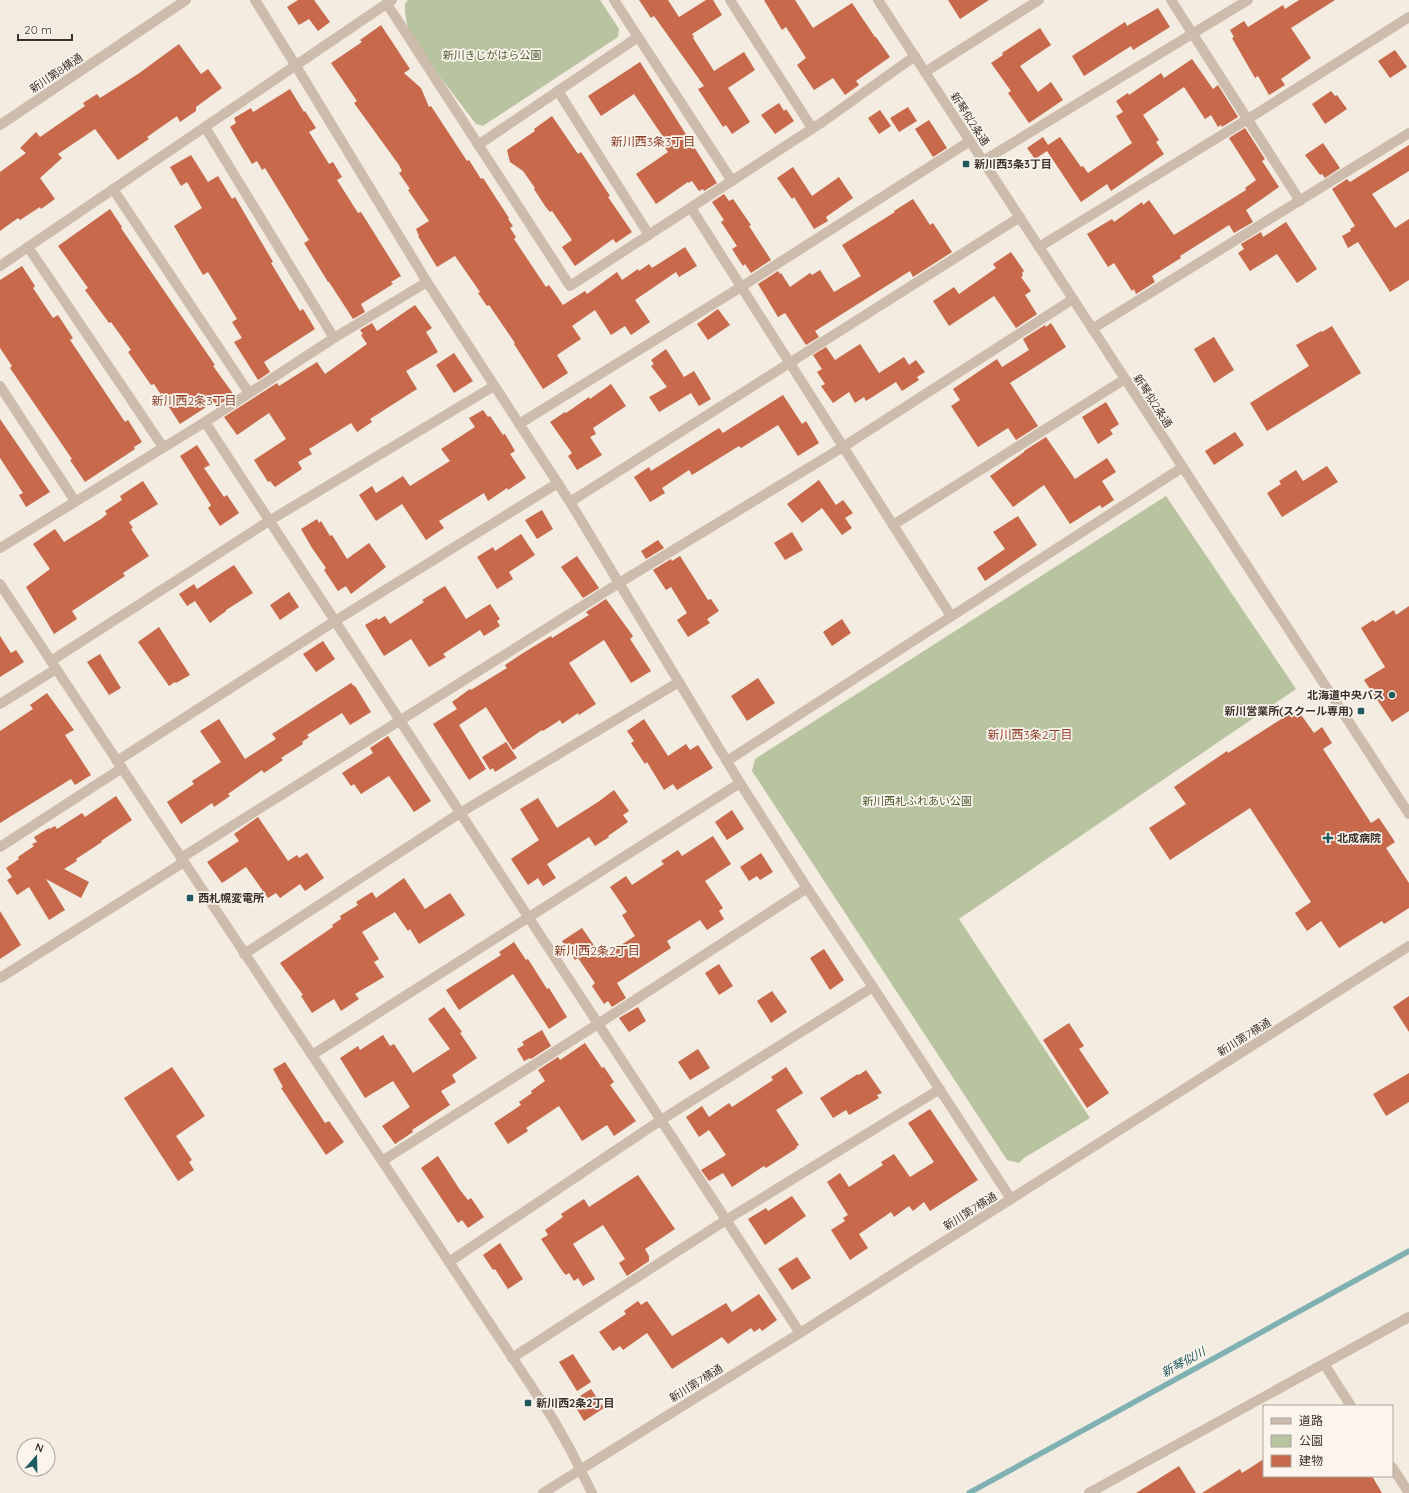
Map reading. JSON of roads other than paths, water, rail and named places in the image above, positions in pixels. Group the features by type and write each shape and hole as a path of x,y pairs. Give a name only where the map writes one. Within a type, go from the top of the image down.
{"street":[{"name":"新川第8横通","path":"0,125 186,0"},
{"path":"255,0 427,282 570,502 740,783 1011,1199"},
{"path":"614,0 732,181"},
{"path":"730,0 812,128"},
{"name":"新琴似2条通","path":"878,0 1409,814"},
{"path":"925,72 1039,0"},
{"path":"1171,0 1300,201"},
{"path":"983,161 1248,0"},
{"path":"0,266 389,2 478,145 570,286 812,128 915,56"},
{"path":"1039,247 1248,119 1409,17"},
{"path":"478,145 638,37"},
{"path":"558,91 649,235"},
{"path":"205,127 334,338"},
{"path":"1092,329 1409,133"},
{"path":"519,424 741,287 970,141"},
{"path":"113,189 249,393"},
{"path":"691,208 951,616"},
{"path":"570,502 1020,217"},
{"path":"28,247 163,447"},
{"path":"0,548 205,422 334,338 427,282"},
{"path":"0,978 399,720 619,583 843,447 1073,299"},
{"path":"893,525 1125,379"},
{"path":"0,386 75,501"},
{"path":"0,704 53,665 269,521 494,386"},
{"path":"205,422 800,1333"},
{"path":"727,761 1183,468"},
{"path":"0,847 119,765 335,621 558,483"},
{"path":"0,584 553,1419 592,1493"},
{"path":"244,954 460,813 679,682"},
{"path":"312,1055 740,783"},
{"path":"382,1161 598,1024 807,888"},
{"name":"新川第7横通","path":"543,1493 800,1333 1409,946"},
{"path":"449,1262 661,1120 873,987"},
{"path":"512,1358 726,1220 940,1089"},
{"path":"1089,1493 1409,1317"},
{"path":"1324,1364 1350,1405"},
{"path":"1393,1469 1409,1493"}],"waterway":[{"name":"新琴似川","path":"969,1493 1409,1251"}],"place":[{"name":"新川西3条3丁目","path":"966,164"},
{"name":"北海道中央バス","path":"1392,695"},
{"name":"新川営業所(スクール専用)","path":"1361,711"},
{"name":"北成病院","path":"1328,838"},
{"name":"西札幌変電所","path":"190,898"},
{"name":"新川西2条2丁目","path":"528,1403"}],"district":[{"name":"新川西3条3丁目","path":"653,141"},
{"name":"新川西2条3丁目","path":"194,400"},
{"name":"新川西3条2丁目","path":"1030,734"},
{"name":"新川西2条2丁目","path":"597,950"}],"park label":[{"name":"新川きじがはら公園","path":"492,55"},
{"name":"新川西札ふれあい公園","path":"917,801"}]}
